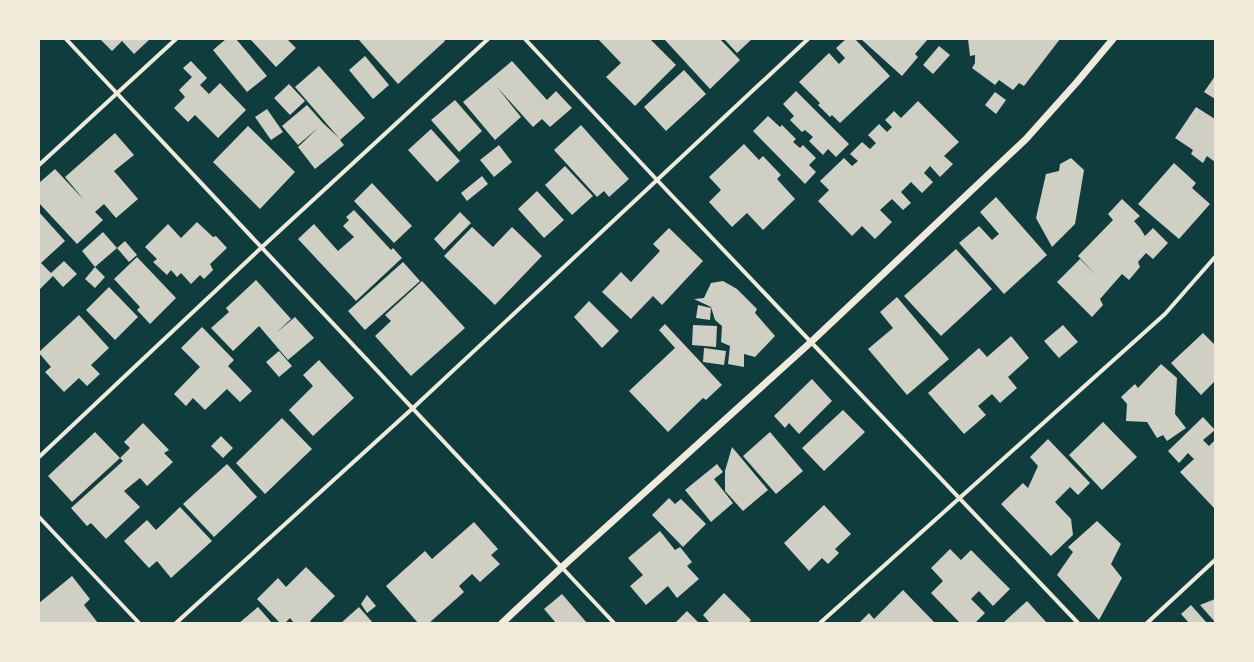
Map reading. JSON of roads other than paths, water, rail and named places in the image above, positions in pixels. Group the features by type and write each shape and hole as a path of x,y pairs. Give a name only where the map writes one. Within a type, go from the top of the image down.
{"street":[{"path":"66,39 614,623"},
{"path":"39,165 176,39"},
{"path":"39,457 262,247 488,39"},
{"path":"525,39 1078,623"},
{"path":"176,623 413,408 808,39"},
{"path":"502,623 562,566 811,342 1026,139 1113,39"},
{"path":"820,623 1165,314 1215,257"},
{"path":"39,517 139,623"},
{"path":"1147,623 1215,560"}]}
